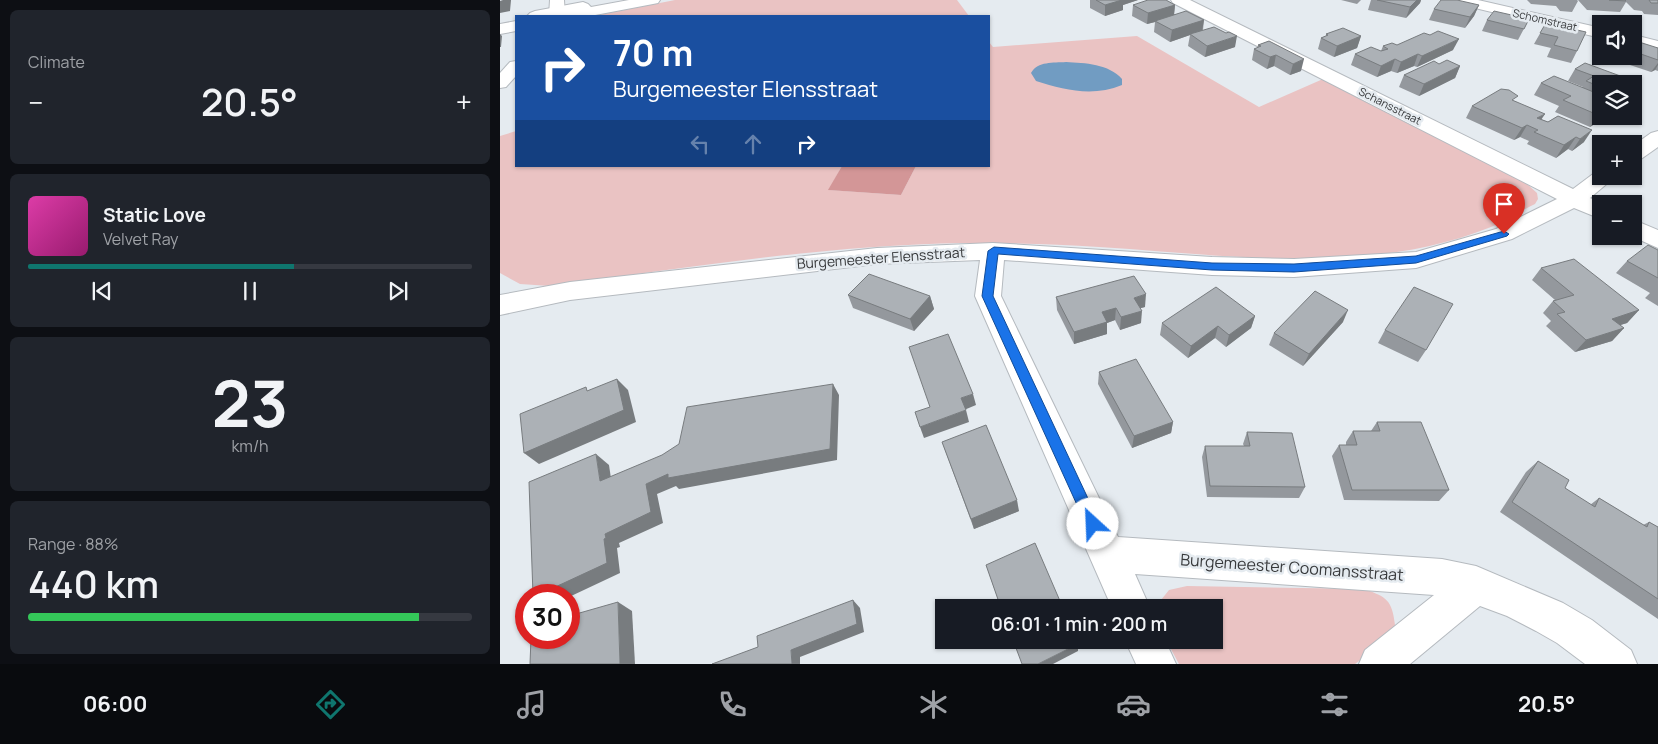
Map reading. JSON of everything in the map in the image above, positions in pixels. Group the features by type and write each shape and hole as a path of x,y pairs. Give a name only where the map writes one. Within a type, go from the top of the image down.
{"street":[{"path":"540,15 622,0"},
{"path":"559,11 653,0"},
{"name":"Schansstraat","path":"1178,0 1592,208"},
{"name":"Schomstraat","path":"1459,0 1592,31"},
{"path":"500,23 515,20"},
{"path":"500,29 515,26"},
{"path":"1642,42 1658,46"},
{"path":"500,83 515,67"},
{"path":"1642,149 1658,137"},
{"name":"Burgemeester Elensstraat","path":"500,305 570,291 877,256 994,251 1212,266 1294,268 1416,260 1504,234 1574,199 1593,185"},
{"path":"1642,232 1658,240"},
{"path":"994,251 988,296 1127,599"},
{"name":"Burgemeester Coomansstraat","path":"1107,554 1442,577 1476,585 1513,600 1565,626 1617,664"},
{"path":"1379,664 1476,585"},
{"path":"1149,649 1156,664"}],"shaded area":[{"path":"675,0 957,0 968,15 599,15"},
{"path":"1137,36 1259,107 1323,79 1526,183 1537,193 1538,199 1535,204 1497,225 1444,243 1395,252 1346,257 1297,259 1065,245 964,243 860,248 756,258 550,286 520,284 500,273 500,136 515,131 515,167 841,167 829,190 901,195 915,167 990,167 990,43 993,47"},
{"path":"841,167 915,167 901,195 828,190"},
{"path":"1187,586 1364,589 1378,594 1387,601 1392,610 1395,625 1382,644 1355,664 1179,664 1171,649 1223,649 1223,599 1162,599 1169,590"}],"water":[{"path":"1066,62 1104,67 1122,79 1122,85 1100,91 1079,91 1036,81 1031,73 1038,66"}],"building":[{"path":"1096,0 1122,0 1105,5"},
{"path":"1148,0 1166,0 1175,5 1148,13 1133,5"},
{"path":"1377,0 1417,0 1410,7"},
{"path":"1441,0 1457,0 1479,5 1470,17 1434,9"},
{"path":"1649,0 1658,0 1658,3 1651,3"},
{"path":"1186,11 1204,20 1172,30 1155,21"},
{"path":"1494,11 1529,19 1524,29 1487,20"},
{"path":"1546,23 1586,32 1577,51 1554,45 1558,37 1540,33"},
{"path":"1214,27 1237,36 1207,46 1190,34"},
{"path":"1343,28 1361,36 1337,46 1321,38 1328,35 1326,34"},
{"path":"1438,31 1459,39 1422,56 1418,54 1401,62 1395,59 1381,66 1355,54 1371,47 1381,51 1388,49 1383,46 1392,43 1397,45 1424,33 1430,35"},
{"path":"1269,41 1304,59 1293,64 1276,55 1270,57 1254,49 1261,46 1258,45"},
{"path":"1642,43 1658,48 1658,60 1642,54"},
{"path":"1447,60 1460,66 1424,84 1404,75 1434,61 1439,64"},
{"path":"1585,63 1618,75 1592,75 1575,69"},
{"path":"1554,76 1592,91 1592,112 1563,100 1571,96 1541,83"},
{"path":"1592,77 1592,83 1586,81"},
{"path":"1501,89 1509,90 1518,96 1512,100 1545,114 1537,118 1548,122 1558,116 1592,130 1580,139 1576,137 1564,145 1534,132 1538,130 1527,125 1522,128 1472,106"},
{"path":"1648,245 1658,250 1658,278 1627,261"},
{"path":"1574,259 1639,310 1612,319 1624,328 1586,340 1557,314 1565,312 1553,301 1574,295 1541,268"},
{"path":"869,274 930,296 910,319 848,295"},
{"path":"1134,276 1146,294 1134,298 1142,311 1121,317 1116,308 1102,312 1107,322 1074,332 1056,297"},
{"path":"1216,287 1255,316 1229,335 1218,326 1191,346 1162,323"},
{"path":"1414,287 1453,304 1426,350 1385,330"},
{"path":"1315,291 1348,310 1309,354 1274,333"},
{"path":"948,334 973,394 961,398 966,410 920,427 915,412 930,407 909,347"},
{"path":"1136,359 1173,422 1134,436 1099,372"},
{"path":"617,379 624,410 524,453 520,414 586,387 587,391"},
{"path":"833,384 830,449 668,478 668,474 646,484 651,512 605,534 607,563 562,584 533,584 529,482 596,454 600,481 662,455 679,444 687,407"},
{"path":"1377,422 1421,422 1449,490 1352,490 1339,445 1357,445 1353,431 1380,431"},
{"path":"986,425 1017,500 971,519 942,442"},
{"path":"1247,432 1292,433 1305,487 1210,486 1205,446 1250,446"},
{"path":"1538,461 1569,480 1565,488 1595,507 1599,498 1647,527 1649,522 1658,527 1658,599 1512,502"},
{"path":"1035,543 1059,599 998,599 986,565"},
{"path":"853,600 857,624 791,650 792,664 712,664 758,647 757,636"},
{"path":"618,602 620,664 530,664 531,649 580,649 580,613"},
{"path":"1016,649 1068,649 1038,664 1022,664"}],"route":[{"path":"1093,524 988,296 994,251 1212,266 1294,268 1416,260 1504,234"}]}
